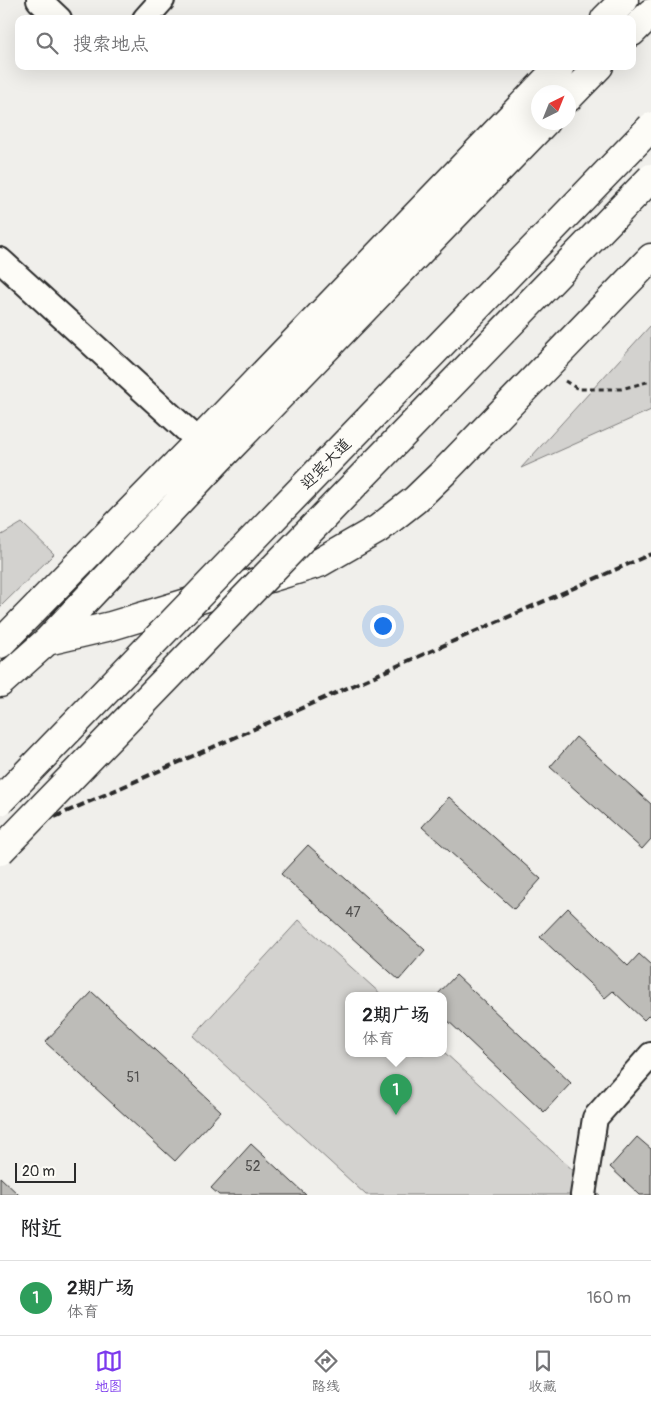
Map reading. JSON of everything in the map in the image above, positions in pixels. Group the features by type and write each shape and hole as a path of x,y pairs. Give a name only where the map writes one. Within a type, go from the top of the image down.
{"main road":[{"path":"609,15 624,0"},
{"path":"636,28 651,13"},
{"path":"0,644 199,441 556,70"},
{"path":"576,90 595,70"},
{"name":"迎宾大道","path":"0,801 651,127"},
{"path":"0,683 47,642 219,459 537,130"},
{"path":"0,851 651,178"},
{"path":"47,642 111,626 319,562 378,530 415,500 651,258"}],"street":[{"path":"38,0 55,15"},
{"path":"149,15 162,0"},
{"path":"0,260 219,459"},
{"path":"583,1195 594,1118 651,1055"}],"path":[{"path":"545,368 578,389 621,389 651,380"}],"shaded area":[{"path":"651,325 651,410 521,468"},
{"path":"22,523 54,554 0,607 0,536"},
{"path":"299,920 379,992 345,992 345,1057 447,1057 447,1055 600,1195 366,1195 193,1036"}],"building":[{"path":"576,737 651,804 651,839 642,849 550,767"},
{"path":"449,797 541,879 514,909 422,827"},
{"path":"308,845 425,950 399,980 281,874"},
{"path":"568,908 628,966 639,954 651,965 651,1013 644,1020 613,991 605,998 540,937"},
{"path":"456,975 571,1083 544,1112 447,1020 447,992 440,992"},
{"path":"92,992 221,1111 175,1161 45,1042"},
{"path":"637,1137 651,1149 651,1195 640,1195 610,1167"},
{"path":"251,1144 306,1195 219,1195 211,1188"},
{"path":"0,1177 19,1195 0,1195"}],"railway":[{"path":"0,841 651,554"}],"place":[{"name":"2期广场","path":"396,1115"}]}
